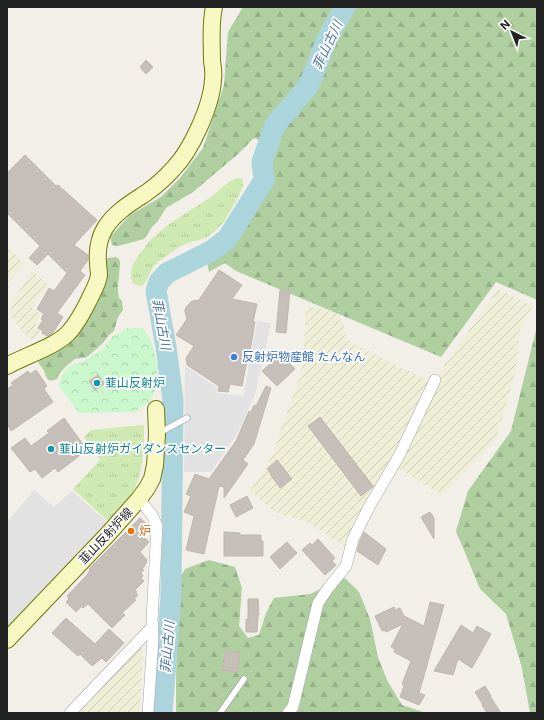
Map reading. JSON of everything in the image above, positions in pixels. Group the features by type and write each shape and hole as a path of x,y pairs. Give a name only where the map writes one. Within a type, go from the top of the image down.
{"street":[{"path":"7,366 49,346 70,332 87,304 96,285 99,276 98,253 100,242 103,232 108,224 125,206 162,180 175,168 186,154 208,104 213,80 211,34 214,7"},
{"path":"288,713 293,707 318,603 346,566 353,539 368,507 399,456 435,380"},
{"name":"韮山反射炉線","path":"7,640 109,533 147,488 152,479 162,432 156,409"},
{"path":"139,499 152,515 157,526 153,639 148,713"},
{"path":"70,713 153,626"}],"lane":[{"path":"162,432 188,418"},
{"path":"220,713 244,679"}],"green space":[{"path":"243,7 537,7 537,300 496,282 441,357 236,271 225,263 209,272 207,262 209,259 233,240 269,184 272,146 254,138 238,154 193,192 166,208 144,239 118,246 112,245 110,237 130,215 161,197 180,178 203,148 224,85 228,32"},
{"path":"241,178 243,180 243,186 239,196 223,223 215,231 206,238 179,247 158,262 152,268 143,285 138,286 133,283 131,271 133,264 149,241 169,224 211,197 230,181"},
{"path":"7,246 25,264 7,283"},
{"path":"116,257 120,262 118,291 119,298 122,301 123,310 118,317 114,331 87,357 75,359 66,366 59,374 57,379 50,381 48,380 38,361 48,351 69,340 105,261 108,258"},
{"path":"32,271 48,284 32,308 41,315 35,326 40,332 32,340 9,313 16,296"},
{"path":"498,289 533,306 520,330 517,368 496,439 442,495 398,468 444,366"},
{"path":"306,306 337,312 344,325 346,340 431,382 347,548 307,522 275,512 250,491 274,453 281,428 296,388 303,362"},
{"path":"537,326 537,713 530,713 522,668 506,614 480,589 456,531 468,491 511,431"},
{"path":"128,328 142,328 151,340 158,368 155,390 151,400 135,412 79,413 59,386 62,375 68,367 88,359 103,349 113,336"},
{"path":"144,425 143,458 140,474 129,499 109,522 73,489 100,460 84,437 91,430"},
{"path":"209,560 235,567 242,588 239,626 248,638 259,635 266,613 274,598 310,594 345,578 359,592 370,619 378,657 387,680 402,705 426,713 176,713 178,582 185,569"},
{"path":"139,647 143,649 139,713 78,713"}],"shaded area":[{"path":"257,321 271,323 255,395 237,434 211,472 184,472 185,366 217,387 216,393 243,396"},
{"path":"34,490 54,507 72,491 108,523 7,628 7,522"}],"building":[{"path":"146,60 153,67 146,74 140,67"},
{"path":"25,155 56,186 58,185 97,220 74,245 88,255 88,260 80,271 85,275 57,313 63,317 52,334 47,336 38,328 43,320 41,319 44,314 37,309 49,288 54,291 67,273 48,254 37,265 29,258 40,246 7,213 7,173"},
{"path":"219,270 242,285 232,299 257,304 253,322 255,322 249,357 248,356 242,386 230,384 228,392 218,391 219,386 187,365 186,358 194,346 176,335 187,319 185,309 192,301 199,300"},
{"path":"280,290 290,290 286,333 276,332"},
{"path":"281,354 295,369 277,386 262,371"},
{"path":"36,370 47,386 44,389 53,402 11,431 7,424 7,389 13,385 11,383 28,371 30,374"},
{"path":"98,375 104,384 95,390 89,381"},
{"path":"266,386 271,388 254,444 243,460 248,464 224,498 224,487 219,486 204,554 186,550 194,516 184,512 191,496 186,494 195,474 209,479 236,441 249,411 251,412 254,405 256,406"},
{"path":"320,417 373,486 361,496 308,426"},
{"path":"64,418 87,450 58,472 55,468 42,478 35,469 30,472 11,448 25,438 31,446 49,433 47,431"},
{"path":"277,460 292,479 280,488 267,469"},
{"path":"247,496 253,508 236,517 230,505"},
{"path":"430,512 434,518 434,539 421,517"},
{"path":"140,518 150,527 150,529 143,536 149,542 140,552 147,562 141,573 143,576 141,578 144,581 135,590 137,592 135,593 138,595 134,599 136,600 122,613 125,615 112,628 88,604 83,608 82,606 76,612 66,602 69,599 67,596 88,574 89,569"},
{"path":"224,532 240,533 240,535 261,535 261,541 263,541 263,556 224,556"},
{"path":"364,532 386,549 378,565 357,551"},
{"path":"318,539 335,558 332,561 336,565 325,575 302,550 310,543 312,545"},
{"path":"287,542 297,553 280,569 270,557"},
{"path":"248,599 258,599 259,615 257,632 246,632 246,619 248,619"},
{"path":"430,602 444,605 419,693 425,695 419,705 400,697 404,686 402,684 411,661 394,652 395,649 391,647 403,624 386,632 385,630 382,631 375,616 394,607 395,610 400,608 404,616 424,626"},
{"path":"66,618 95,644 109,629 124,643 106,662 102,658 92,666 80,654 78,656 52,633"},
{"path":"461,625 473,633 477,626 491,634 472,668 458,659 453,675 434,671"},
{"path":"226,650 240,653 237,672 222,670"},
{"path":"485,686 501,713 487,713 482,705 475,692"}],"waterway":[{"name":"菲山古川","path":"162,713 171,596 173,400 166,347 156,291 159,282 167,273 211,251 227,239 264,180 262,162 275,125 309,85 328,37 345,7"}],"place":[{"name":"反射炉物産館 たんなん","path":"234,357"},
{"name":"韮山反射炉","path":"97,383"},
{"name":"韮山反射炉ガイダンスセンター","path":"51,449"},
{"name":"炉","path":"131,531"}]}
